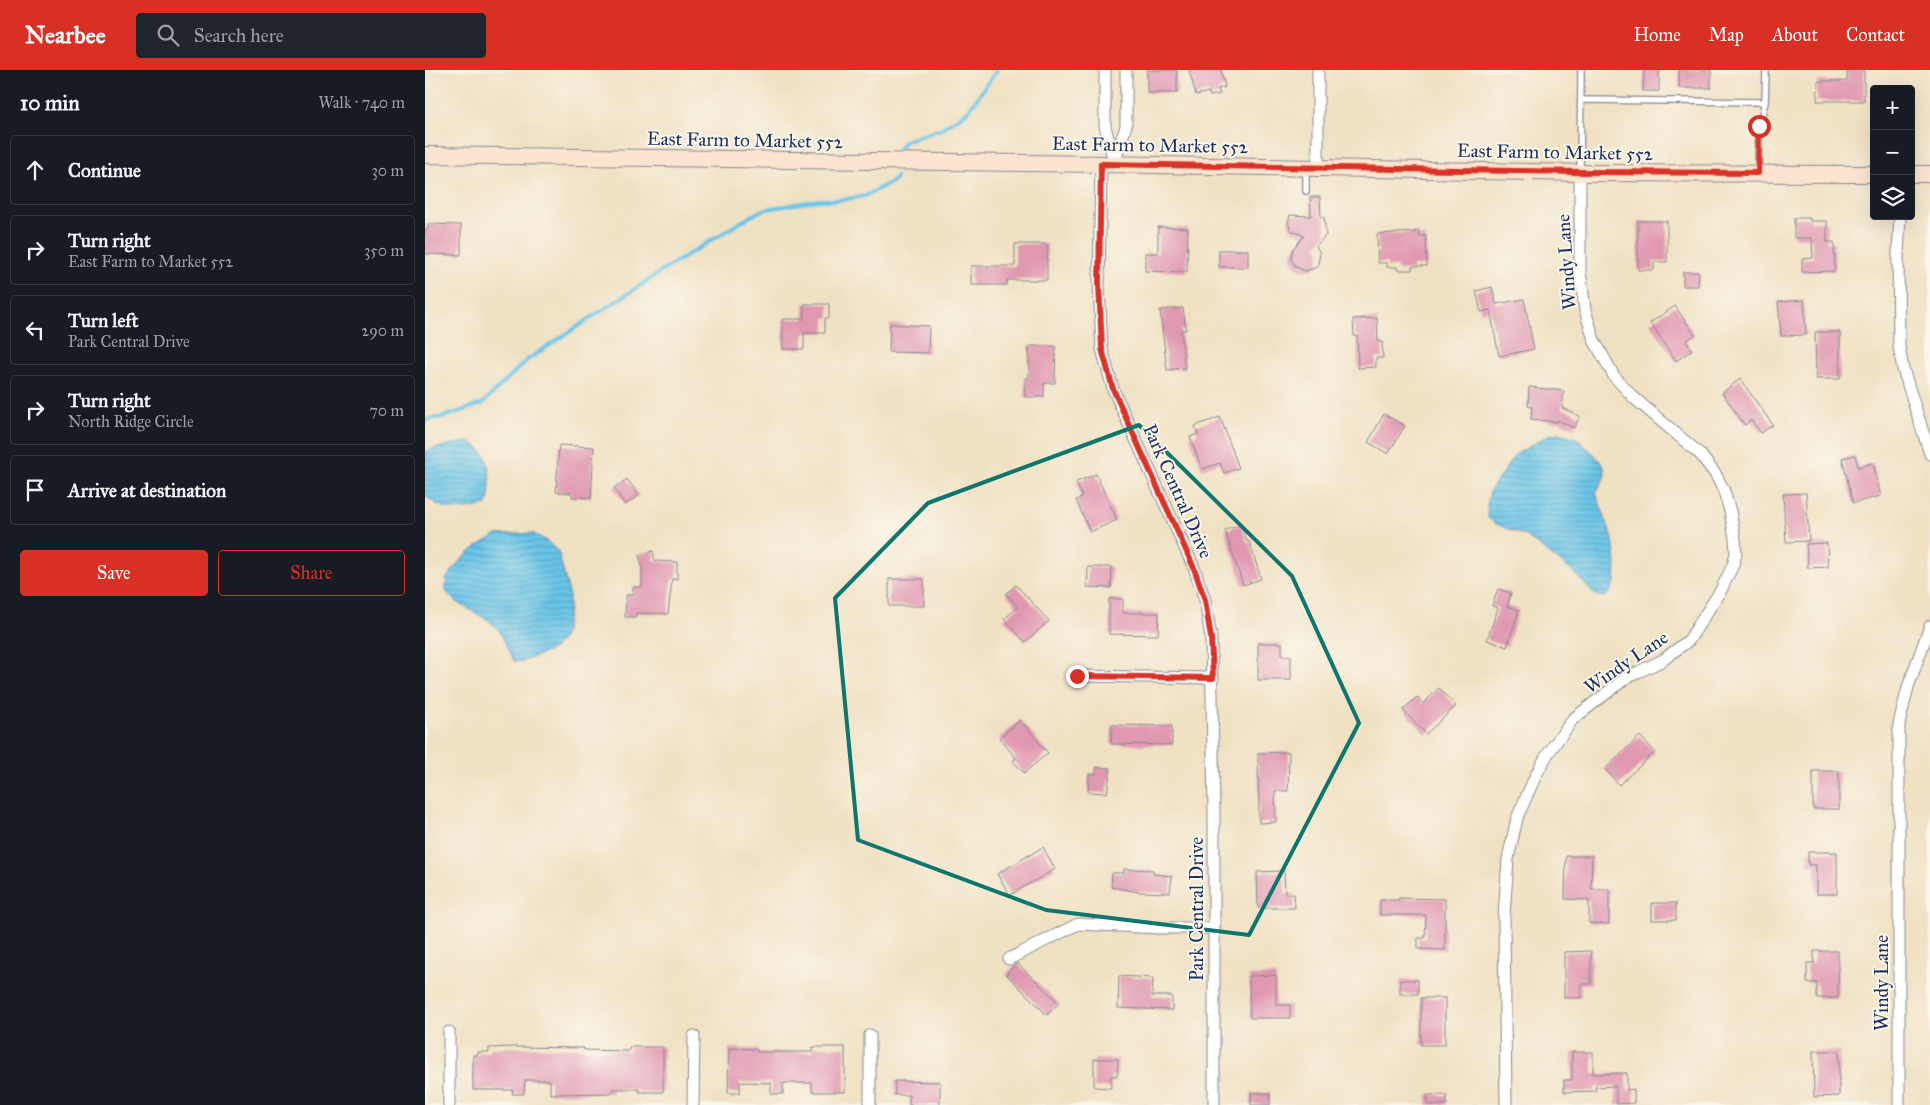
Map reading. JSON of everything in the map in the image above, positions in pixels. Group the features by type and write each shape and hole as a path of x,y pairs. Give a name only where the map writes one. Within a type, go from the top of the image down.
{"main road":[{"name":"East Farm to Market 552","path":"425,155 1580,172 1870,174"},
{"path":"1915,174 1930,174"}],"street":[{"path":"1105,70 1105,126 1108,164"},
{"path":"1108,164 1126,126 1126,70"},
{"path":"1312,168 1318,70"},
{"name":"Park Central Drive","path":"1108,164 1099,284 1102,349 1113,389 1194,568 1205,600 1211,638 1213,678 1214,1105"},
{"name":"Windy Lane","path":"1506,1105 1504,916 1508,859 1517,818 1539,770 1573,720 1626,678 1663,660 1689,640 1721,590 1733,565 1735,553 1735,538 1730,511 1724,491 1716,475 1700,454 1633,398 1614,376 1594,340 1585,310 1580,271 1580,172"},
{"path":"1900,220 1898,254 1899,347 1908,387 1930,454"},
{"name":"Windy Lane","path":"1899,1105 1899,724 1908,687 1930,626"},
{"path":"1077,676 1213,678"},
{"path":"1009,960 1078,924 1157,928 1214,928"},
{"path":"449,1032 449,1105"},
{"path":"870,1035 870,1105"},
{"path":"693,1036 693,1105"}],"lane":[{"path":"1580,172 1581,70"},
{"path":"1758,173 1759,126 1765,102 1765,70"},
{"path":"1581,100 1765,102"},
{"path":"1306,190 1312,168"}],"highlighted area":[{"path":"1139,425 1292,576 1359,723 1249,935 1046,910 858,840 835,598 928,503"}],"water":[{"path":"1558,433 1576,438 1595,455 1604,467 1605,476 1596,493 1613,539 1616,563 1615,582 1608,595 1604,597 1595,595 1571,570 1526,536 1496,524 1488,518 1487,505 1490,491 1515,455 1548,435"},
{"path":"469,442 481,450 488,462 490,481 487,505 462,509 446,508 425,495 425,451"},
{"path":"532,533 545,540 558,551 569,593 569,609 564,636 554,649 524,661 514,661 500,632 488,620 455,601 445,590 447,578 459,562 476,547 497,535"}],"building":[{"path":"1147,70 1177,70 1177,93 1147,93"},
{"path":"1189,70 1221,70 1225,87 1218,89 1220,94 1210,96 1209,92 1196,95"},
{"path":"1644,70 1659,70 1659,91 1643,91"},
{"path":"1679,70 1711,70 1711,88 1679,88"},
{"path":"1847,71 1864,71 1864,101 1817,101 1818,81 1847,81"},
{"path":"1310,197 1320,197 1321,217 1324,217 1326,235 1316,246 1320,253 1318,264 1315,268 1305,271 1296,267 1291,259 1293,249 1304,236 1291,230 1288,223 1290,215 1311,216"},
{"path":"1794,218 1810,218 1810,221 1827,221 1827,242 1834,242 1835,271 1802,272 1802,259 1813,258 1812,238 1794,238"},
{"path":"1638,221 1667,221 1667,262 1654,262 1654,270 1638,270"},
{"path":"428,224 461,225 461,255 425,254 425,229 428,229"},
{"path":"1158,227 1188,228 1187,272 1145,271 1145,253 1158,253"},
{"path":"1419,232 1419,236 1426,236 1427,266 1412,266 1412,270 1397,270 1397,267 1387,267 1387,263 1378,263 1377,234"},
{"path":"1015,244 1047,244 1047,280 1007,280 1007,285 971,285 971,266 1015,266"},
{"path":"1219,250 1248,250 1248,267 1219,267"},
{"path":"1683,272 1699,272 1698,286 1683,286"},
{"path":"1492,287 1496,304 1524,299 1534,349 1499,356 1490,310 1481,312 1476,291"},
{"path":"1804,300 1806,335 1781,336 1778,302"},
{"path":"804,304 829,304 829,318 825,318 825,333 804,333 804,349 783,349 783,319 804,319"},
{"path":"1675,306 1695,335 1686,341 1692,350 1676,361 1650,323"},
{"path":"1183,308 1186,330 1181,330 1185,368 1167,370 1160,310"},
{"path":"1377,318 1378,342 1382,342 1383,358 1376,358 1376,367 1358,368 1357,336 1354,336 1353,319"},
{"path":"890,324 929,326 928,353 889,352"},
{"path":"1815,332 1840,332 1840,379 1816,379"},
{"path":"1029,346 1056,346 1055,383 1044,383 1044,397 1025,397 1025,378 1029,378"},
{"path":"1740,379 1773,425 1761,433 1751,420 1745,425 1722,393"},
{"path":"1529,387 1564,391 1562,408 1580,416 1574,428 1557,420 1557,422 1531,419 1532,407 1528,406"},
{"path":"1384,414 1405,426 1388,454 1368,442"},
{"path":"1220,417 1239,468 1224,473 1220,463 1202,469 1190,437 1198,434 1195,426"},
{"path":"559,445 594,447 591,498 572,497 572,493 556,492"},
{"path":"1855,455 1858,467 1873,463 1881,496 1853,503 1842,458"},
{"path":"1096,474 1117,520 1090,532 1076,500 1082,497 1076,482"},
{"path":"627,479 639,495 625,505 614,488"},
{"path":"1806,493 1809,541 1786,542 1783,494"},
{"path":"1241,525 1247,542 1249,541 1261,579 1243,585 1225,530"},
{"path":"1827,543 1828,567 1808,568 1806,544"},
{"path":"653,551 655,561 677,562 677,579 672,579 668,614 636,613 636,617 625,617 626,595 633,595 633,587 642,587 642,566 639,555"},
{"path":"1088,567 1112,567 1111,588 1087,587"},
{"path":"889,579 924,579 924,606 889,606"},
{"path":"1016,585 1049,621 1025,642 1004,619 1018,607 1006,594"},
{"path":"1498,589 1511,593 1507,606 1519,610 1507,647 1487,640 1498,608 1492,606"},
{"path":"1109,599 1123,599 1123,613 1159,613 1158,635 1109,634"},
{"path":"1258,643 1282,643 1282,656 1291,656 1291,680 1258,680"},
{"path":"1439,688 1456,706 1426,734 1403,710 1417,697 1423,704"},
{"path":"1020,720 1048,753 1024,773 1013,761 1016,758 999,738"},
{"path":"1112,725 1172,726 1172,745 1111,744"},
{"path":"1640,736 1655,752 1619,785 1605,769"},
{"path":"1289,752 1288,791 1275,791 1276,822 1259,823 1258,753"},
{"path":"1096,767 1111,768 1107,793 1088,792 1089,774 1096,774"},
{"path":"1813,771 1839,771 1839,809 1813,809"},
{"path":"1043,847 1055,869 1010,895 997,874"},
{"path":"1808,852 1837,852 1837,894 1816,894 1816,865 1808,865"},
{"path":"1566,856 1592,856 1591,889 1609,889 1609,924 1589,923 1589,900 1565,899"},
{"path":"1124,869 1153,870 1153,874 1172,876 1170,893 1139,892 1111,887 1112,873 1124,873"},
{"path":"1284,871 1285,894 1294,894 1295,908 1258,908 1257,872"},
{"path":"1399,898 1445,899 1445,950 1418,949 1418,938 1425,938 1426,915 1380,915 1380,900 1399,900"},
{"path":"1652,903 1676,903 1676,920 1652,920"},
{"path":"1591,951 1591,984 1581,984 1581,998 1564,998 1564,952"},
{"path":"1814,951 1838,951 1838,998 1817,998 1817,983 1807,983 1807,963 1814,963"},
{"path":"1017,963 1059,1003 1047,1015 1006,974"},
{"path":"1276,975 1276,1005 1290,1005 1290,1018 1250,1018 1249,976"},
{"path":"1119,976 1153,978 1152,996 1172,996 1172,1010 1118,1008"},
{"path":"1400,980 1418,980 1418,994 1400,994"},
{"path":"1421,998 1445,998 1445,1045 1421,1045"},
{"path":"513,1047 629,1051 629,1047 663,1047 663,1092 639,1092 639,1089 612,1089 612,1093 550,1094 550,1080 525,1080 524,1094 512,1094 513,1090 473,1090 473,1055 478,1055 478,1052 489,1052 489,1048"},
{"path":"812,1047 845,1047 845,1092 812,1092 812,1083 783,1083 783,1094 771,1094 771,1083 740,1082 740,1093 728,1093 729,1048 757,1049 757,1052 812,1052"},
{"path":"1813,1051 1839,1051 1839,1096 1814,1097"},
{"path":"1572,1052 1593,1052 1593,1074 1627,1073 1627,1090 1634,1089 1634,1103 1616,1104 1616,1086 1595,1087 1595,1091 1564,1092 1564,1080 1572,1080"},
{"path":"1094,1059 1118,1059 1117,1076 1111,1076 1111,1088 1094,1087"},
{"path":"895,1081 940,1082 940,1105 909,1105 909,1095 895,1095"},
{"path":"1251,1093 1270,1093 1270,1105 1251,1105"},
{"path":"1427,1095 1447,1095 1447,1105 1428,1105"}],"waterway":[{"path":"898,150 905,141 941,129 968,111 997,70"},
{"path":"425,420 443,417 482,404 527,360 665,269 762,210 819,200 840,200 865,196 895,180 896,176"}],"route":[{"path":"1077,676 1213,678 1211,638 1205,600 1194,568 1113,389 1102,349 1099,284 1101,164 1758,173 1759,126"}]}
